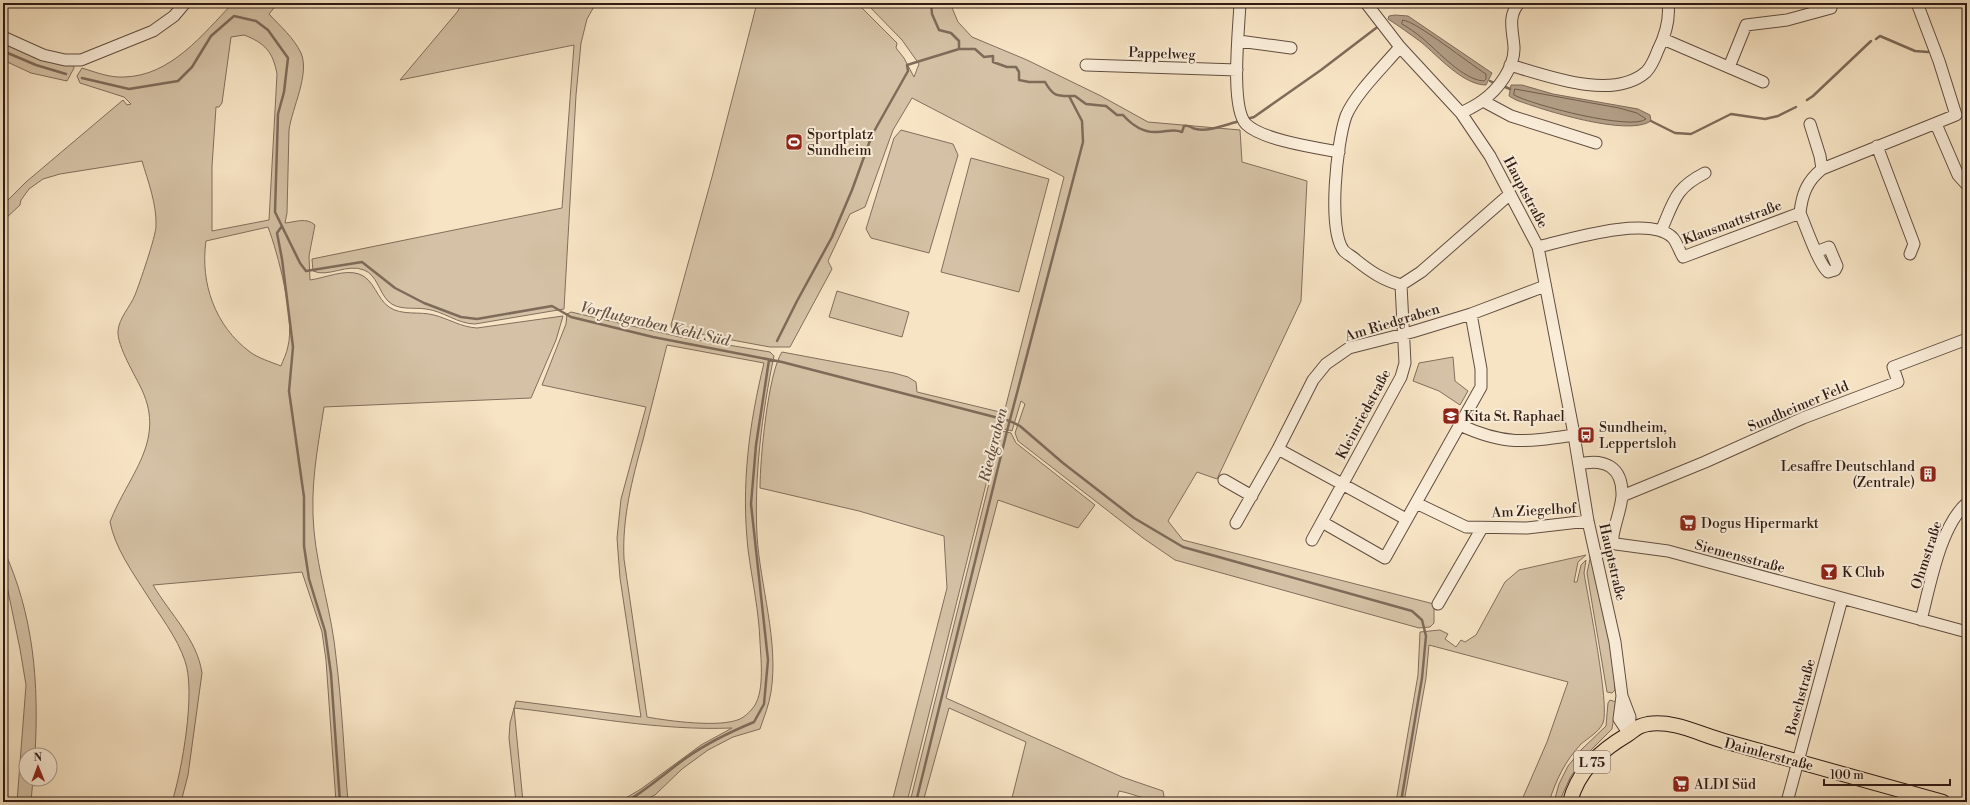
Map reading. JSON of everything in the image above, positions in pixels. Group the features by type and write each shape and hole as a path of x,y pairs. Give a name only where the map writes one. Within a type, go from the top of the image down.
{"main road":[{"name":"Daimlerstraße","path":"1629,734 1688,730 1943,802"},
{"name":"L 75","path":"1570,802 1574,788 1586,768 1599,754 1629,734"}],"street":[{"path":"3,37 43,54 65,60 81,60 153,31 174,16 185,3"},
{"path":"1240,3 1237,70 1240,114 1246,124 1261,133 1297,144 1339,152"},
{"name":"Hauptstraße","path":"1366,3 1400,47 1460,113 1490,156 1538,248 1574,435 1588,521 1615,642 1622,696 1619,719 1629,734"},
{"path":"1460,113 1483,101 1504,77 1513,60 1514,47 1511,20 1519,3"},
{"path":"1510,65 1588,85 1621,83 1636,79 1647,71 1654,61 1663,39 1668,16 1668,3"},
{"name":"Klausmattstraße","path":"1816,252 1800,213 1805,187 1811,178 1822,169 1956,115 1939,61 1917,3"},
{"path":"1729,67 1746,24 1787,20 1831,8"},
{"path":"1663,39 1763,82"},
{"path":"1239,41 1291,48"},
{"path":"1400,47 1354,101 1346,116 1339,152 1335,188 1335,215 1338,234 1344,251 1375,275 1401,285 1420,272 1510,194"},
{"name":"Pappelweg","path":"1086,65 1237,70"},
{"path":"1483,101 1511,116 1596,143"},
{"path":"1810,124 1820,156 1822,169"},
{"path":"1936,124 1958,175 1967,185"},
{"path":"1877,146 1914,244 1910,254"},
{"name":"Klausmattstraße","path":"1661,231 1676,196 1688,182 1705,173"},
{"name":"Klausmattstraße","path":"1538,248 1583,236 1628,228 1661,231 1673,238 1683,257 1800,213"},
{"name":"Kleinriedstraße","path":"1312,540 1402,377 1405,363 1401,285"},
{"path":"1322,522 1385,558 1481,387 1481,369 1471,314 1545,286"},
{"name":"Am Riedgraben","path":"1236,523 1278,449 1313,380 1326,364 1349,348 1404,334 1471,314"},
{"name":"Sundheimer Feld","path":"1622,496 1705,462 1803,418 1898,382 1893,367 1967,339"},
{"path":"1460,425 1495,439 1522,442 1574,435"},
{"path":"1278,449 1406,519"},
{"name":"Siemensstraße","path":"1579,464 1598,461 1608,464 1619,477 1622,496 1613,536 1613,541 1616,544 1668,551 1967,632"},
{"path":"1224,480 1252,496"},
{"name":"Ohmstraße","path":"1922,620 1936,564 1949,527 1958,511 1967,503"},
{"name":"Am Ziegelhof","path":"1416,504 1466,528 1527,528 1588,521"},
{"name":"Am Ziegelhof","path":"1438,604 1482,528"},
{"name":"Boschstraße","path":"1787,802 1842,599"}],"shaded area":[{"path":"233,3 278,3 269,14 291,37 301,53 303,61 302,81 289,130 287,213 285,223 308,221 315,225 309,256 310,280 341,273 359,274 368,280 381,299 394,310 434,315 460,325 477,328 563,316 556,340 531,398 324,407 315,469 313,515 316,547 334,641 340,693 348,802 336,802 326,660 322,632 302,572 153,585 189,638 195,649 202,673 188,775 181,802 172,802 180,771 188,711 188,675 185,661 173,635 120,551 112,532 110,522 142,458 150,426 148,409 142,390 123,352 118,337 120,322 137,290 156,226 154,201 142,161 60,174 43,179 29,189 21,200 20,205 4,220 3,226 3,205 26,182 123,100 127,105 131,104 124,97 80,83 77,76 82,68 113,77 141,75 157,69 171,61 198,40","holes":["244,35 257,41 267,49 273,60 277,74 269,220 212,231 212,166 216,107 219,107 222,103 231,37","268,227 281,269 289,320 290,334 288,346 281,366 250,352 228,330 219,317 213,302 208,288 205,272 206,241"]},
{"path":"461,3 596,3 587,19 581,43 576,95 564,309 475,324 463,322 432,310 396,306 388,301 375,280 368,272 358,268 325,273 313,271 312,259 562,208 574,45 400,80 458,11"},
{"path":"757,3 857,3 897,43 896,48 904,58 914,77 919,64 902,40 866,3 950,3 958,22 972,37 1027,60 1101,96 1148,122 1240,130 1242,162 1307,181 1301,301 1217,479 1197,472 1168,521 1183,540 1434,604 1434,623 1430,627 1419,628 1175,560 1143,538 1018,441 1015,433 1025,404 1021,401 1012,431 1000,428 907,802 892,802 947,588 944,536 859,511 760,488 763,438 769,397 777,363 782,352 894,373 908,377 916,382 917,392 1004,413 1064,177 912,98 893,130 865,207 850,214 828,261 832,269 790,347 770,347 672,329 671,325 712,177"},
{"path":"3,39 73,63 74,68 67,81 31,73 3,60"},
{"path":"901,130 953,144 958,155 929,253 871,238 866,229 894,138"},
{"path":"971,158 1049,179 1019,292 941,272"},
{"path":"837,291 909,312 902,337 829,317"},
{"path":"571,312 680,337 770,352 774,356 760,445 756,513 759,554 771,633 773,673 770,697 760,729 733,737 708,750 682,769 655,795 640,802 619,802 641,789 701,745 732,728 650,725 514,708 516,701 641,717 620,578 617,538 621,499 646,407 542,385 566,324 567,314","holes":["667,345 764,363 750,432 745,502 748,549 759,630 761,668 761,687 759,695 756,703 745,716 731,722 694,723 647,717 624,559 624,544 626,514 632,484"]},
{"path":"1453,357 1455,381 1468,391 1460,405 1439,391 1413,381 1419,363"},
{"path":"1002,431 1011,433 1016,443 1095,505 1078,528 998,500 946,698 1122,777 1163,791 1165,802 1154,801 1119,791 1116,802 1011,802 1026,742 949,708 923,802 910,802"},
{"path":"3,548 22,598 28,624 35,676 35,747 21,747 26,685 3,567"},
{"path":"1589,548 1610,643 1615,684 1615,690 1612,693 1607,692 1587,573 1590,559"},
{"path":"1586,555 1578,562 1574,582 1577,582 1581,565 1586,560 1584,573 1604,695 1603,723 1596,732 1581,744 1570,757 1558,778 1549,802 1521,802 1547,742 1568,682 1429,645 1426,678 1404,802 1396,802 1418,675 1420,632 1440,630 1448,634 1445,639 1456,647 1461,640 1465,642 1476,635 1505,582 1519,570"},
{"path":"1610,700 1616,702 1612,729 1583,758 1570,778 1559,802 1554,802 1559,784 1568,766 1582,749 1606,726 1608,703"},
{"path":"514,708 523,802 516,802 509,738 510,723"},
{"path":"18,787 32,787 31,802 17,802"}],"water":[{"path":"1389,16 1408,16 1492,73 1486,85 1477,84 1451,69 1421,42 1388,19"},
{"path":"1511,85 1522,85 1553,94 1638,109 1650,115 1651,121 1639,125 1624,126 1605,124 1564,115 1516,100 1509,96"}],"waterway":[{"path":"931,3 932,14 939,30 951,33 959,41 959,49 975,49 984,57 993,56 993,62 1007,67 1016,67 1019,72 1019,80 1029,82 1045,82 1051,91 1057,95 1075,96 1086,104 1106,106 1117,115 1123,115 1134,125 1147,131 1161,132 1173,130 1182,132 1184,126 1201,130 1240,121"},
{"name":"Vorflutgraben Kehl Süd","path":"82,78 129,89 178,81 192,67 211,36 234,16 256,21 268,30 288,58 284,92 278,114 275,212 300,263 306,271 362,262 395,288 424,303 461,317 477,319 552,306 571,317 653,337 782,362 1010,421 1020,426 1063,463 1134,518 1183,547 1412,611 1422,620 1426,636 1422,678 1401,802"},
{"path":"1247,119 1254,117 1321,70 1380,25"},
{"path":"1876,39 1880,36 1915,51 1928,52"},
{"path":"1807,100 1871,41"},
{"path":"777,341 832,237 852,190 872,135 908,71 907,65 959,49"},
{"name":"Vorflutgraben Kehl Süd","path":"3,51 36,65 66,74"},
{"path":"1490,81 1496,84"},
{"path":"1503,86 1510,89"},
{"name":"Riedgraben","path":"916,802 1007,431 1083,142 1082,121 1069,96"},
{"path":"1651,121 1675,133 1691,134 1731,114 1765,119 1778,116 1796,107"},
{"path":"282,226 277,233 282,259 293,347 289,391 304,497 304,546 309,579 325,631 331,674 340,802"},
{"path":"626,802 642,792 702,747 754,722 764,704 768,660 751,504 756,445 769,360"}],"place":[{"name":"Sportplatz Sundheim","path":"794,142"},
{"name":"Kita St. Raphael","path":"1451,416"},
{"name":"Sundheim, Leppertsloh","path":"1586,435"},
{"name":"Lesaffre Deutschland (Zentrale)","path":"1928,474"},
{"name":"Dogus Hipermarkt","path":"1688,523"},
{"name":"K Club","path":"1829,572"},
{"name":"ALDI Süd","path":"1681,784"}]}
